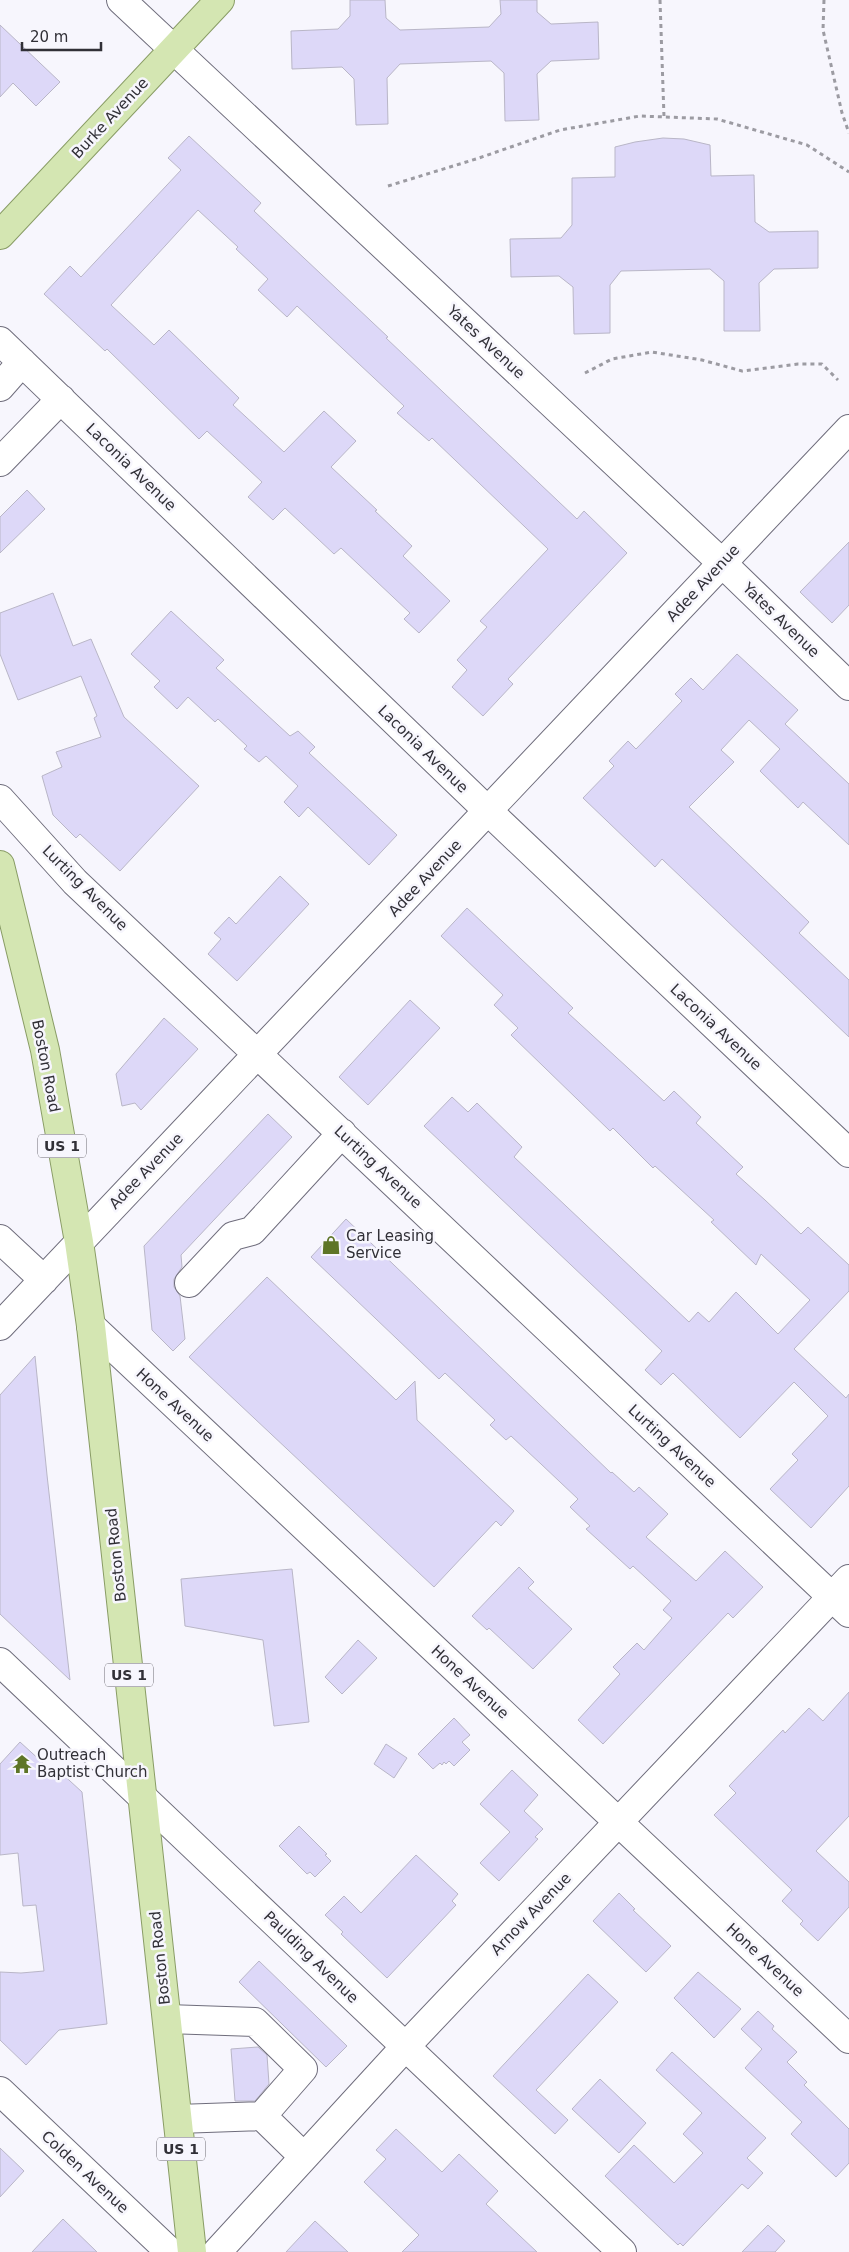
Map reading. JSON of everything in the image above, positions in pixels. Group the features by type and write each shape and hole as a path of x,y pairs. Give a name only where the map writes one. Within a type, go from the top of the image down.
{"main road":[{"name":"Burke Avenue","path":"0,235 220,0"},
{"name":"Boston Road","path":"0,865 44,1050 79,1242 91,1326 192,2252"}],"street":[{"name":"Yates Avenue","path":"121,0 722,563 849,686"},
{"path":"0,387 7,350"},
{"name":"Laconia Avenue","path":"7,350 488,811 849,1153"},
{"path":"0,462 60,399"},
{"name":"Adee Avenue","path":"0,1326 849,429"},
{"name":"Lurting Avenue","path":"0,799 75,882 342,1133 843,1596"},
{"path":"189,1283 233,1236 252,1231 342,1133"},
{"path":"0,1239 44,1280"},
{"name":"Hone Avenue","path":"91,1326 849,2039"},
{"name":"Arnow Avenue","path":"217,2252 406,2047 619,1822 843,1596"},
{"name":"Paulding Avenue","path":"0,1662 622,2252"},
{"path":"166,2019 255,2022 303,2069 262,2116 178,2120"},
{"name":"Colden Avenue","path":"0,2091 170,2252"},
{"path":"262,2116 304,2157"}],"path":[{"path":"660,0 664,117"},
{"path":"824,0 823,30 842,113 849,133"},
{"path":"388,186 476,159 560,130 640,116 717,119 807,145 849,172"},
{"path":"585,373 612,359 652,352 702,360 742,371 798,364 822,364 838,380"}],"building":[{"path":"350,0 385,0 386,18 400,30 489,27 501,14 500,0 537,0 537,12 551,24 598,22 599,59 551,61 537,74 539,120 505,121 504,73 491,61 400,64 387,78 388,124 356,125 354,79 342,67 292,69 291,31 338,29 350,16"},
{"path":"0,25 60,82 36,106 13,83 0,97"},
{"path":"189,136 261,203 254,211 388,337 386,338 577,519 584,511 627,553 508,679 513,684 483,716 452,687 467,670 457,660 487,627 480,621 548,549 432,438 429,441 397,413 404,406 297,306 287,317 258,290 268,279 236,249 238,247 198,210 111,305 154,345 169,330 239,398 233,405 284,452 324,411 356,441 331,467 412,546 403,556 450,601 419,633 404,619 410,613 341,548 334,554 285,508 273,520 248,497 262,482 207,431 199,439 107,349 105,351 44,294 70,266 81,277 181,170 168,158"},
{"path":"663,138 684,139 710,145 711,176 754,175 755,222 769,232 818,231 818,268 774,269 759,283 760,331 724,331 724,281 710,269 621,271 610,285 610,333 574,334 573,287 559,276 511,277 510,239 561,238 572,225 572,178 615,177 615,147"},
{"path":"27,490 45,509 0,553 0,517"},
{"path":"849,542 849,605 832,623 800,592"},
{"path":"53,593 73,646 91,639 124,717 199,786 120,871 80,834 76,838 53,815 42,776 62,767 56,752 101,737 94,718 97,716 81,676 18,700 0,654 0,613"},
{"path":"171,611 224,660 216,668 290,736 298,731 315,747 309,753 397,835 369,865 308,807 299,817 284,802 298,786 266,756 259,762 244,749 247,746 218,719 215,722 188,697 177,709 154,687 160,681 131,654"},
{"path":"737,654 798,710 785,724 849,784 849,845 803,802 798,808 760,771 780,749 749,720 721,750 734,762 689,807 809,922 799,933 849,980 849,1037 662,859 655,867 583,798 614,766 609,761 628,741 636,749 682,701 675,694 691,678 703,690"},
{"path":"280,876 309,904 237,981 208,954 221,939 214,933 229,917 236,924"},
{"path":"467,908 573,1008 568,1013 664,1101 674,1091 701,1117 696,1123 743,1167 736,1174 801,1234 808,1227 849,1265 849,1291 794,1349 846,1398 849,1394 849,1486 811,1528 770,1489 798,1460 792,1454 828,1416 794,1382 740,1438 673,1373 661,1385 645,1370 662,1351 424,1126 452,1097 468,1112 477,1103 522,1147 514,1157 689,1322 698,1312 709,1322 736,1292 778,1334 810,1300 761,1254 756,1265 711,1222 714,1220 655,1166 653,1168 613,1128 610,1131 511,1035 518,1028 494,1005 503,995 441,936"},
{"path":"410,1000 440,1028 368,1105 339,1077"},
{"path":"164,1018 198,1049 141,1110 135,1103 122,1106 116,1074"},
{"path":"268,1114 292,1137 181,1255 182,1267 174,1279 174,1287 180,1296 185,1339 173,1351 152,1330 144,1246"},
{"path":"346,1219 611,1473 634,1492 639,1487 668,1514 646,1537 696,1581 725,1551 763,1587 733,1618 728,1613 603,1744 578,1720 620,1674 613,1667 637,1643 644,1650 672,1618 663,1610 671,1601 633,1566 630,1569 586,1529 590,1526 570,1507 578,1499 511,1436 506,1440 490,1425 495,1420 445,1373 439,1379 311,1257"},
{"path":"267,1277 396,1400 415,1381 417,1420 514,1511 501,1526 496,1521 434,1587 189,1357"},
{"path":"35,1356 70,1680 0,1614 0,1395"},
{"path":"519,1567 534,1582 528,1588 572,1629 533,1669 489,1628 487,1630 472,1616"},
{"path":"292,1569 309,1722 274,1726 263,1640 185,1626 181,1579"},
{"path":"358,1640 377,1658 342,1694 325,1677"},
{"path":"849,1692 849,1816 816,1851 849,1882 849,1907 818,1941 800,1924 803,1921 782,1901 792,1890 714,1815 736,1793 729,1786 783,1730 785,1733 809,1708 823,1721"},
{"path":"454,1718 470,1735 462,1742 470,1750 454,1766 449,1761 446,1764 444,1762 442,1765 440,1763 433,1769 418,1754"},
{"path":"20,1742 54,1773 57,1769 82,1792 107,2024 59,2030 26,2065 0,2040 0,1972 44,1971 36,1905 23,1906 18,1853 0,1855 0,1764"},
{"path":"386,1744 407,1758 394,1778 374,1764"},
{"path":"512,1770 538,1795 524,1811 543,1829 535,1837 538,1839 499,1881 480,1863 510,1832 480,1804"},
{"path":"299,1826 327,1854 325,1855 331,1861 315,1877 310,1872 307,1874 279,1846"},
{"path":"416,1855 458,1894 452,1901 456,1905 387,1978 341,1934 343,1932 325,1915 344,1896 361,1913"},
{"path":"619,1893 635,1909 633,1910 671,1946 646,1972 593,1921"},
{"path":"259,1961 347,2046 326,2067 239,1982"},
{"path":"698,1972 741,2009 714,2038 674,1998"},
{"path":"588,1974 618,2002 536,2090 568,2120 555,2134 493,2076"},
{"path":"758,2011 774,2026 772,2029 797,2052 787,2062 807,2082 804,2085 849,2129 849,2163 836,2177 791,2134 802,2122 745,2068 762,2049 741,2029"},
{"path":"258,2047 267,2055 269,2084 255,2101 235,2101 231,2049"},
{"path":"672,2052 766,2138 747,2158 763,2173 748,2189 742,2184 683,2246 680,2243 678,2245 605,2176 634,2145 674,2183 703,2153 683,2134 702,2113 656,2070"},
{"path":"600,2079 646,2123 619,2153 572,2109"},
{"path":"396,2129 442,2172 459,2154 498,2191 486,2204 537,2252 402,2252 419,2235 364,2182 386,2159 376,2150"},
{"path":"0,2148 24,2171 0,2197"},
{"path":"63,2219 97,2252 32,2252"},
{"path":"315,2221 348,2252 286,2252"},
{"path":"768,2225 785,2241 775,2252 742,2252"}],"place":[{"name":"Car Leasing Service","path":"331,1245"},
{"name":"Outreach Baptist Church","path":"22,1764"}]}
